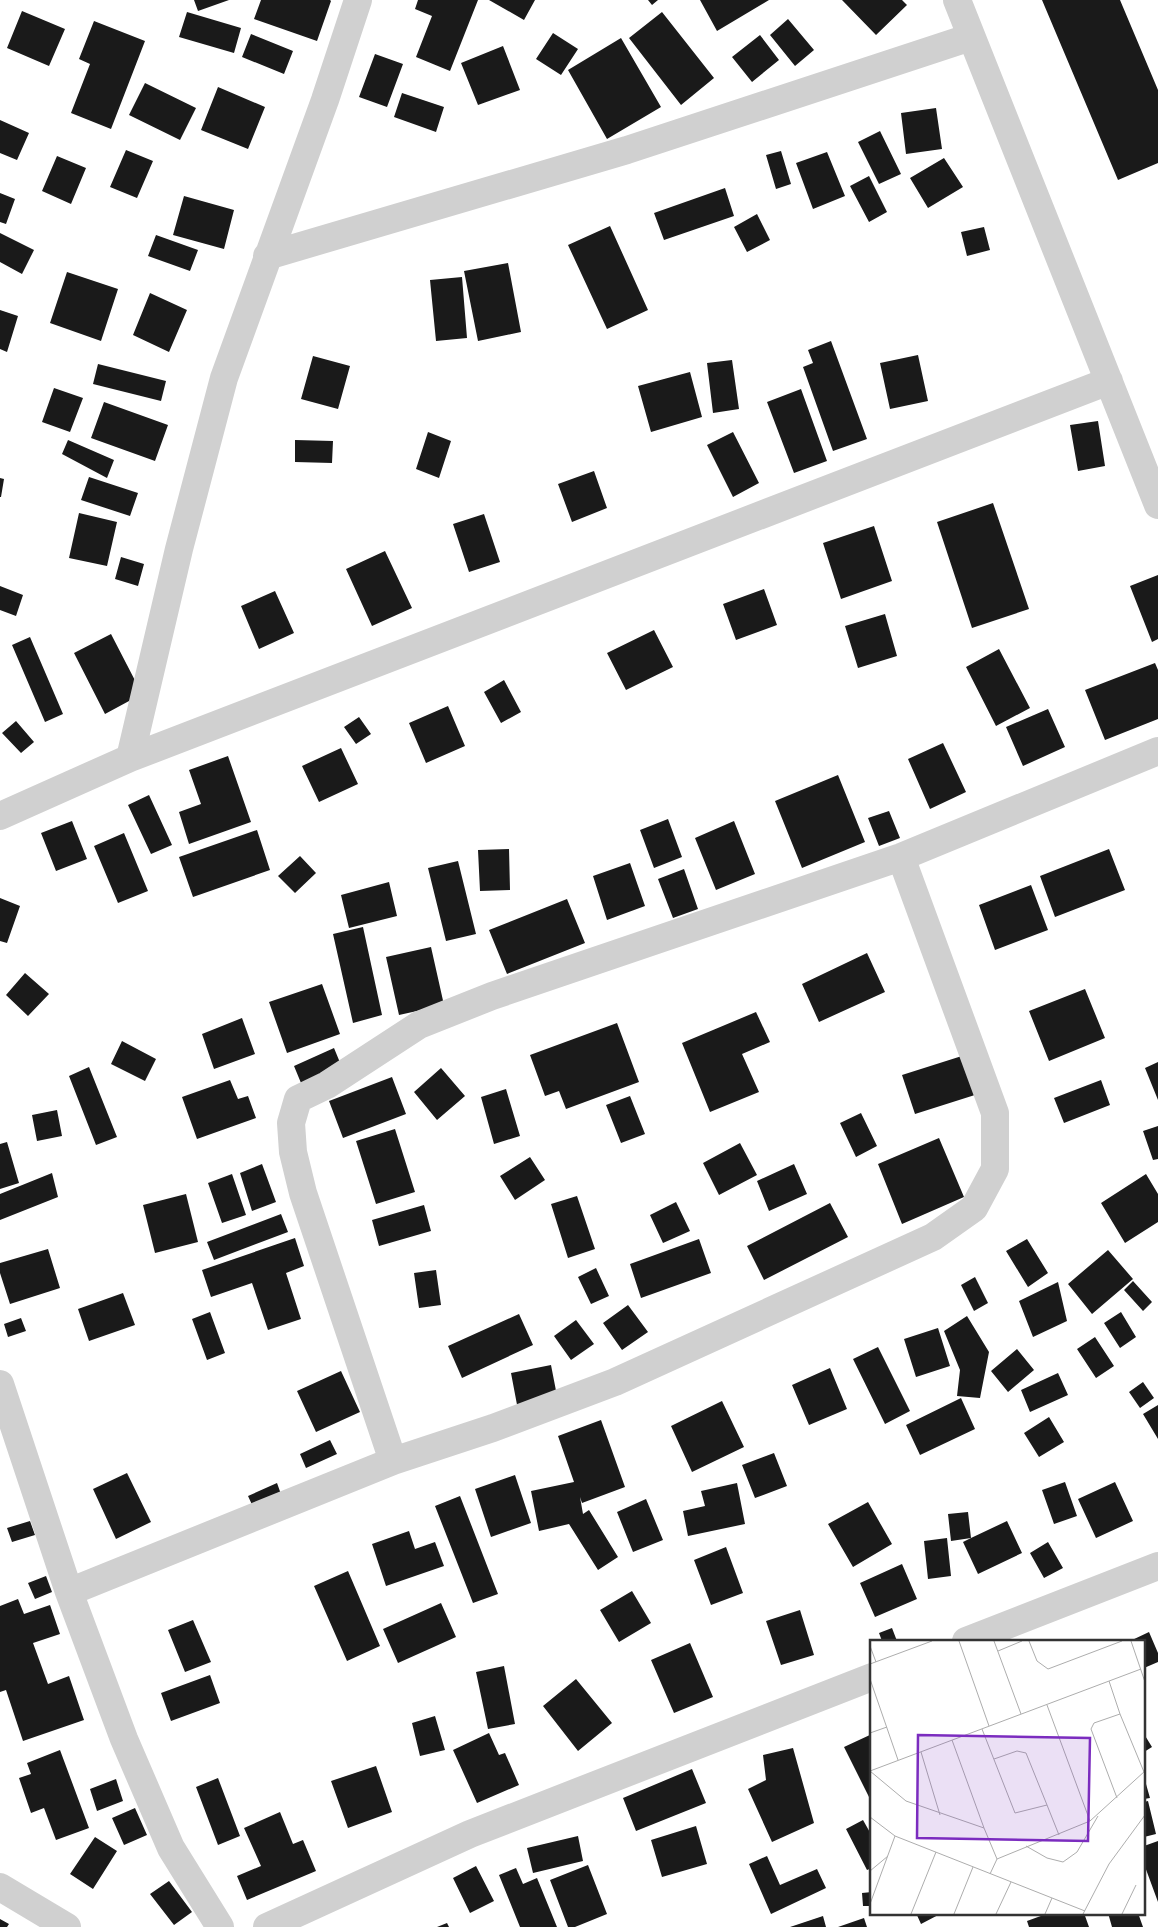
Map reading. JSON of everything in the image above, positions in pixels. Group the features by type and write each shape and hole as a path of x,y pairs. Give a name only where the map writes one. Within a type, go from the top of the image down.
{"street":[{"path":"130,758 180,549 224,378 325,100 358,0"},
{"path":"957,0 1158,504"},
{"path":"267,256 627,150 971,37"},
{"path":"0,816 130,758 1109,381"},
{"path":"393,1461 303,1192 293,1152 291,1123 298,1099 328,1085 419,1025 492,996 901,857 1158,751"},
{"path":"69,1592 393,1461 493,1428 615,1382 933,1237 974,1208 996,1169 995,1113 901,857"},
{"path":"0,1384 69,1592 124,1739 171,1848 220,1927"},
{"path":"969,1640 1158,1566"},
{"path":"267,1927 470,1834 870,1678"},
{"path":"0,1887 66,1927"}],"building":[{"path":"194,0 229,0 198,11"},
{"path":"261,0 331,1 317,41 254,19"},
{"path":"418,0 478,0 450,71 416,57 432,16 415,9"},
{"path":"489,0 535,0 524,20"},
{"path":"648,0 658,0 652,5"},
{"path":"700,0 769,0 717,31"},
{"path":"842,0 902,0 907,5 876,35"},
{"path":"1042,0 1120,0 1158,90 1158,163 1118,180"},
{"path":"22,11 65,29 49,66 7,48"},
{"path":"187,12 241,28 234,53 179,37"},
{"path":"662,12 714,78 681,105 629,38"},
{"path":"788,19 814,50 795,66 770,35"},
{"path":"94,21 145,41 111,129 71,113 90,64 79,59"},
{"path":"553,33 578,49 561,75 536,59"},
{"path":"251,34 293,51 284,74 242,57"},
{"path":"760,35 779,60 752,82 732,57"},
{"path":"621,38 661,107 607,139 568,70"},
{"path":"503,46 520,90 478,105 461,63"},
{"path":"375,54 403,64 387,107 359,97"},
{"path":"145,83 196,108 180,140 129,115"},
{"path":"218,87 265,107 248,149 201,130"},
{"path":"402,93 444,107 436,132 394,117"},
{"path":"936,108 942,149 906,154 901,113"},
{"path":"0,120 29,133 17,160 0,153"},
{"path":"880,131 901,174 879,184 858,142"},
{"path":"126,150 153,161 137,198 110,187"},
{"path":"781,151 791,184 776,189 766,155"},
{"path":"827,152 845,196 813,209 796,163"},
{"path":"57,156 86,168 71,204 42,191"},
{"path":"944,158 963,187 928,208 910,178"},
{"path":"869,176 887,212 869,222 850,186"},
{"path":"725,188 734,216 664,240 654,213"},
{"path":"0,193 15,199 6,224 0,222"},
{"path":"184,196 234,210 224,249 173,235"},
{"path":"757,214 770,240 747,252 734,227"},
{"path":"610,226 648,310 607,329 568,245"},
{"path":"984,227 990,250 967,256 961,232"},
{"path":"0,233 34,250 22,274 0,262"},
{"path":"156,235 198,250 190,271 148,256"},
{"path":"508,263 521,332 478,341 464,271"},
{"path":"67,272 118,289 101,341 50,323"},
{"path":"462,277 467,338 436,341 430,280"},
{"path":"150,293 187,310 169,352 133,335"},
{"path":"0,310 18,316 7,352 0,349"},
{"path":"831,341 867,439 833,451 803,367 813,363 808,350"},
{"path":"918,355 928,401 890,409 880,363"},
{"path":"313,356 350,366 338,409 301,399"},
{"path":"732,360 739,409 713,413 707,363"},
{"path":"98,364 166,381 161,401 93,384"},
{"path":"690,372 702,417 651,432 638,386"},
{"path":"54,388 83,398 70,432 42,422"},
{"path":"801,389 827,461 794,473 767,402"},
{"path":"104,402 168,425 155,461 91,438"},
{"path":"1098,421 1105,466 1078,471 1070,425"},
{"path":"428,432 451,441 439,478 416,469"},
{"path":"733,432 759,483 733,497 707,445"},
{"path":"68,440 114,460 107,478 62,454"},
{"path":"295,440 333,441 332,463 295,462"},
{"path":"594,471 607,508 572,522 558,484"},
{"path":"89,477 138,493 130,516 81,500"},
{"path":"0,478 4,479 1,497 0,497"},
{"path":"993,503 1029,609 972,628 937,522"},
{"path":"79,513 117,522 107,566 69,558"},
{"path":"484,514 500,562 469,572 453,524"},
{"path":"874,526 892,581 841,599 823,543"},
{"path":"385,551 412,608 372,626 346,569"},
{"path":"121,557 144,564 138,586 115,579"},
{"path":"1158,575 1158,639 1152,642 1130,586"},
{"path":"0,586 23,595 16,616 0,610"},
{"path":"764,589 777,625 736,640 723,604"},
{"path":"275,591 294,633 259,649 241,606"},
{"path":"885,614 897,656 858,668 845,626"},
{"path":"654,630 673,667 626,690 607,653"},
{"path":"111,634 142,694 105,714 74,653"},
{"path":"30,637 63,714 45,722 12,645"},
{"path":"999,649 1030,708 996,726 966,667"},
{"path":"1155,663 1158,670 1158,719 1105,740 1085,690"},
{"path":"504,680 521,712 501,723 484,692"},
{"path":"448,706 465,746 426,763 409,723"},
{"path":"1048,709 1065,747 1023,766 1006,727"},
{"path":"359,717 371,734 356,744 344,727"},
{"path":"16,721 34,742 21,753 2,733"},
{"path":"943,743 966,792 930,809 908,759"},
{"path":"341,748 358,784 319,802 302,766"},
{"path":"228,756 251,822 189,844 179,812 201,804 189,770"},
{"path":"838,775 865,842 802,868 775,801"},
{"path":"149,795 172,845 151,854 128,805"},
{"path":"889,811 900,838 879,846 868,818"},
{"path":"668,819 682,857 654,868 640,830"},
{"path":"72,821 87,859 56,871 41,833"},
{"path":"734,821 755,874 716,890 695,838"},
{"path":"257,830 270,870 193,897 179,857"},
{"path":"124,833 148,891 118,903 94,846"},
{"path":"509,849 510,890 480,891 478,850"},
{"path":"1109,849 1125,890 1055,917 1040,876"},
{"path":"300,856 316,873 295,893 278,876"},
{"path":"458,861 476,934 446,941 428,868"},
{"path":"630,863 645,906 607,920 593,876"},
{"path":"684,869 698,909 673,918 658,879"},
{"path":"389,882 397,916 349,928 341,895"},
{"path":"1031,885 1048,930 995,950 979,905"},
{"path":"0,898 20,906 7,943 0,941"},
{"path":"567,899 585,943 507,974 489,930"},
{"path":"363,927 382,1015 353,1023 333,934"},
{"path":"431,947 444,1005 399,1015 386,957"},
{"path":"867,953 885,992 819,1022 802,984"},
{"path":"25,973 49,994 28,1016 6,995"},
{"path":"322,984 340,1034 287,1053 269,1002"},
{"path":"1085,989 1105,1038 1049,1061 1029,1011"},
{"path":"756,1012 770,1042 742,1054 759,1092 710,1112 682,1043"},
{"path":"242,1018 255,1054 214,1069 202,1034"},
{"path":"617,1023 639,1082 566,1109 559,1091 545,1096 530,1055"},
{"path":"122,1041 156,1059 145,1081 111,1064"},
{"path":"334,1048 341,1065 301,1083 294,1066"},
{"path":"965,1055 978,1094 915,1114 902,1075"},
{"path":"1158,1062 1158,1100 1145,1068"},
{"path":"89,1067 117,1137 96,1145 69,1076"},
{"path":"441,1068 465,1096 437,1120 414,1092"},
{"path":"392,1077 406,1114 343,1138 329,1101"},
{"path":"230,1080 238,1099 248,1096 256,1118 197,1139 182,1097"},
{"path":"1101,1080 1110,1105 1064,1123 1054,1098"},
{"path":"506,1089 520,1136 494,1144 481,1097"},
{"path":"630,1096 645,1134 621,1143 606,1105"},
{"path":"57,1110 62,1136 37,1141 32,1115"},
{"path":"861,1113 877,1146 856,1157 840,1123"},
{"path":"1158,1126 1158,1159 1153,1160 1143,1131"},
{"path":"395,1129 415,1192 376,1204 356,1141"},
{"path":"939,1138 964,1197 902,1224 878,1164"},
{"path":"7,1142 19,1183 0,1189 0,1144"},
{"path":"740,1143 757,1175 719,1195 703,1163"},
{"path":"530,1157 545,1180 515,1200 500,1176"},
{"path":"262,1164 276,1202 252,1211 240,1173"},
{"path":"794,1164 807,1194 769,1211 757,1181"},
{"path":"52,1173 58,1197 0,1220 0,1194"},
{"path":"232,1174 246,1215 222,1223 208,1183"},
{"path":"1146,1174 1158,1194 1158,1222 1125,1243 1101,1203"},
{"path":"186,1194 198,1242 155,1253 143,1205"},
{"path":"577,1196 595,1249 568,1258 551,1204"},
{"path":"676,1202 690,1231 663,1243 650,1215"},
{"path":"830,1203 848,1237 764,1280 747,1246"},
{"path":"424,1205 431,1231 379,1246 372,1220"},
{"path":"281,1214 288,1232 214,1260 207,1242"},
{"path":"295,1238 304,1266 286,1273 301,1319 268,1330 252,1283 211,1297 202,1270"},
{"path":"699,1239 711,1273 641,1298 630,1264"},
{"path":"1027,1239 1048,1273 1028,1287 1006,1251"},
{"path":"48,1249 60,1288 10,1304 0,1273 0,1263"},
{"path":"1108,1250 1133,1279 1092,1314 1068,1284"},
{"path":"596,1268 609,1296 591,1304 578,1277"},
{"path":"436,1270 441,1305 419,1308 414,1273"},
{"path":"975,1277 988,1303 974,1311 961,1285"},
{"path":"1133,1281 1152,1302 1143,1311 1124,1290"},
{"path":"1058,1282 1067,1321 1033,1337 1019,1301"},
{"path":"123,1293 135,1325 89,1341 78,1309"},
{"path":"628,1305 648,1332 622,1350 603,1323"},
{"path":"210,1312 225,1353 207,1360 192,1319"},
{"path":"1121,1312 1136,1337 1120,1348 1104,1323"},
{"path":"519,1314 533,1345 462,1378 448,1346"},
{"path":"967,1316 989,1352 980,1398 957,1396 960,1370 944,1331"},
{"path":"21,1318 26,1331 8,1337 4,1324"},
{"path":"576,1320 594,1344 571,1360 554,1336"},
{"path":"938,1328 950,1366 916,1377 904,1339"},
{"path":"1095,1337 1114,1366 1096,1378 1077,1349"},
{"path":"878,1347 910,1411 885,1424 853,1359"},
{"path":"1017,1349 1034,1370 1008,1392 991,1371"},
{"path":"551,1365 558,1401 518,1410 511,1373"},
{"path":"830,1368 847,1409 809,1425 792,1385"},
{"path":"341,1371 360,1412 316,1432 297,1391"},
{"path":"1058,1373 1068,1395 1030,1412 1021,1390"},
{"path":"1143,1382 1154,1398 1140,1408 1129,1392"},
{"path":"961,1398 975,1429 920,1455 906,1425"},
{"path":"722,1401 744,1447 692,1472 671,1426"},
{"path":"1158,1405 1158,1439 1143,1414"},
{"path":"1049,1417 1064,1442 1039,1457 1024,1433"},
{"path":"601,1420 625,1487 582,1503 580,1497 583,1514 589,1510 618,1557 598,1570 569,1524 539,1531 531,1491 574,1482 558,1436"},
{"path":"330,1440 337,1454 306,1468 300,1454"},
{"path":"774,1453 787,1486 755,1498 742,1465"},
{"path":"127,1473 151,1522 116,1539 93,1489"},
{"path":"515,1475 531,1523 491,1537 475,1489"},
{"path":"1065,1482 1077,1516 1054,1524 1042,1490"},
{"path":"1115,1482 1133,1521 1096,1538 1078,1499"},
{"path":"277,1483 282,1497 254,1509 248,1496"},
{"path":"737,1483 745,1524 688,1536 683,1511 705,1506 701,1491"},
{"path":"460,1496 498,1594 473,1603 435,1506"},
{"path":"646,1499 663,1540 633,1552 617,1512"},
{"path":"868,1502 892,1544 853,1567 828,1524"},
{"path":"968,1512 971,1538 951,1541 948,1514"},
{"path":"30,1521 35,1535 12,1542 7,1528"},
{"path":"1007,1521 1022,1553 978,1574 963,1542"},
{"path":"409,1531 415,1549 435,1542 444,1566 386,1586 372,1544"},
{"path":"947,1538 951,1576 928,1579 924,1541"},
{"path":"1048,1542 1063,1568 1044,1578 1030,1553"},
{"path":"726,1547 743,1593 711,1605 694,1560"},
{"path":"902,1564 917,1599 875,1617 860,1583"},
{"path":"348,1571 380,1646 347,1661 314,1586"},
{"path":"46,1576 52,1592 35,1599 28,1583"},
{"path":"632,1591 651,1623 619,1642 600,1610"},
{"path":"18,1599 24,1614 50,1605 60,1634 33,1643 48,1684 69,1676 84,1720 23,1741 6,1690 0,1692 0,1606"},
{"path":"441,1603 456,1637 398,1663 383,1629"},
{"path":"800,1610 814,1655 781,1665 766,1621"},
{"path":"193,1620 211,1662 185,1672 168,1630"},
{"path":"892,1628 897,1640 882,1640 879,1633"},
{"path":"1149,1632 1158,1653 1158,1662 1146,1667 1146,1640 1132,1640"},
{"path":"690,1643 713,1697 674,1713 651,1660"},
{"path":"504,1666 515,1724 488,1729 476,1672"},
{"path":"210,1675 220,1703 171,1721 161,1693"},
{"path":"576,1679 612,1723 578,1751 543,1706"},
{"path":"435,1716 445,1750 420,1756 412,1723"},
{"path":"489,1733 499,1755 505,1753 519,1785 477,1803 453,1750"},
{"path":"870,1735 870,1799 844,1747"},
{"path":"1146,1737 1152,1747 1146,1751"},
{"path":"793,1748 814,1823 772,1842 748,1789 766,1780 763,1755"},
{"path":"60,1750 89,1828 56,1840 44,1808 31,1813 19,1778 31,1774 27,1763"},
{"path":"376,1766 392,1812 348,1828 331,1781"},
{"path":"692,1769 706,1803 636,1831 623,1798"},
{"path":"218,1778 240,1836 218,1845 196,1787"},
{"path":"116,1779 123,1801 97,1811 90,1789"},
{"path":"1146,1784 1150,1798 1146,1799"},
{"path":"1148,1801 1156,1834 1146,1836 1146,1802"},
{"path":"135,1808 147,1835 124,1845 112,1818"},
{"path":"280,1812 293,1844 303,1840 316,1871 247,1900 237,1876 261,1866 244,1828"},
{"path":"863,1820 870,1832 870,1869 867,1870 846,1829"},
{"path":"696,1826 707,1864 662,1877 651,1840"},
{"path":"578,1836 583,1861 533,1873 527,1848"},
{"path":"95,1837 117,1851 93,1889 70,1874"},
{"path":"1158,1841 1158,1902 1146,1869 1146,1845"},
{"path":"767,1856 780,1885 817,1869 826,1888 771,1914 749,1864"},
{"path":"588,1865 607,1914 575,1927 568,1927 550,1880"},
{"path":"476,1866 494,1901 470,1913 453,1878"},
{"path":"516,1868 523,1884 537,1878 557,1927 520,1927 499,1875"},
{"path":"169,1881 192,1912 174,1925 150,1894"},
{"path":"870,1892 870,1906 863,1906 862,1893"},
{"path":"916,1914 940,1914 921,1924"},
{"path":"1046,1914 1084,1914 1089,1927 1029,1927 1027,1921"},
{"path":"1108,1914 1138,1914 1143,1927 1112,1927"},
{"path":"823,1916 826,1927 790,1927"},
{"path":"864,1918 867,1927 838,1927"},
{"path":"0,1919 9,1924 7,1927 0,1927"},
{"path":"447,1923 449,1927 437,1927"}]}
